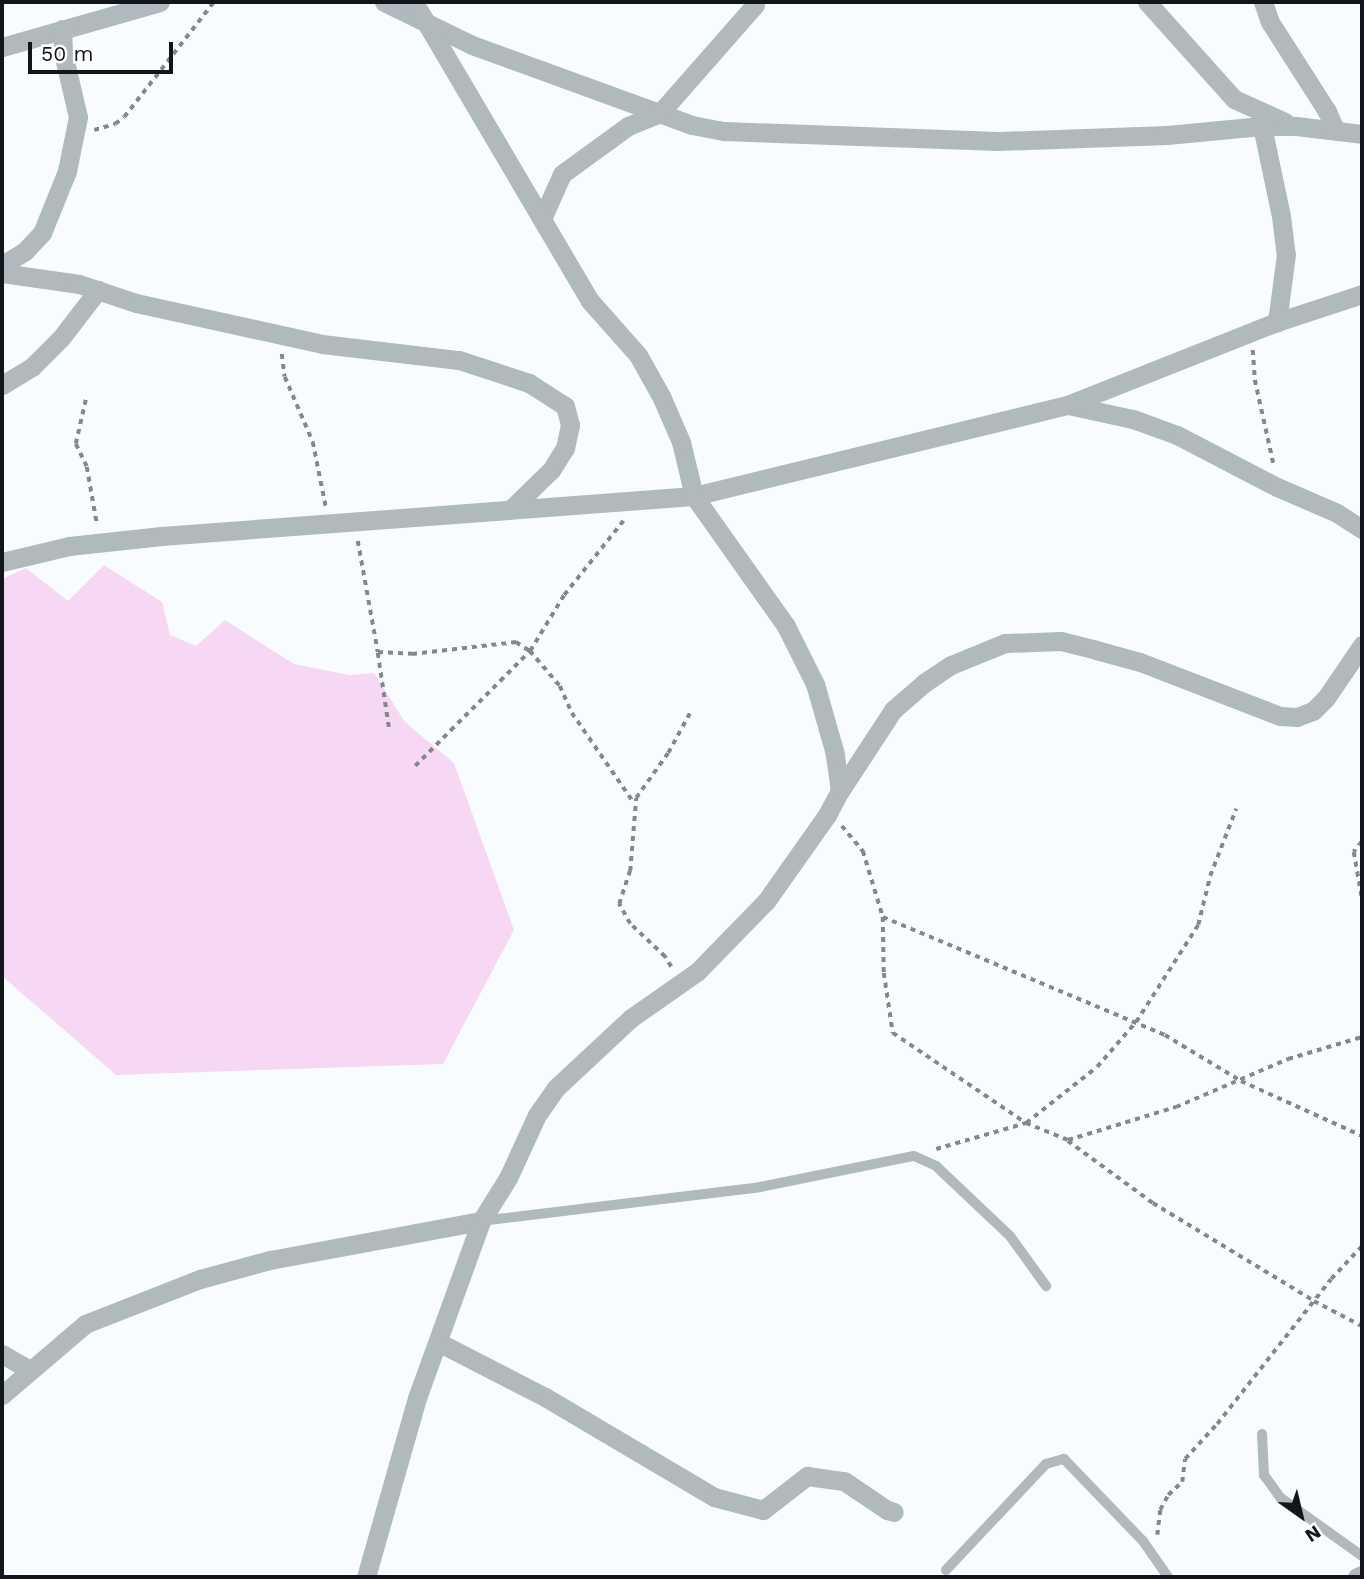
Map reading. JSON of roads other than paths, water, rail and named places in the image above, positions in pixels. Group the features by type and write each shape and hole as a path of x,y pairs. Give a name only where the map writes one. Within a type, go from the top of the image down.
{"street":[{"path":"2,47 160,2"},
{"path":"384,2 472,45 692,125 724,131 998,141 1167,135 1262,126 1296,126 1349,132"},
{"path":"414,2 590,301 638,355 662,398 681,442 694,496 786,626 815,684 835,754 840,791"},
{"path":"1147,2 1234,99 1258,112 1296,126"},
{"path":"1263,2 1270,22 1327,111 1349,132"},
{"path":"542,219 562,174 628,126 660,113 755,5"},
{"path":"2,265 25,251 42,233 54,210 70,152 78,117 63,53 62,29"},
{"path":"1349,132 1362,116"},
{"path":"1262,126 1286,254 1277,323"},
{"path":"2,272 79,284 136,303 249,326 280,336 322,344 459,360 529,383 565,406 570,425 565,448 551,470 510,510"},
{"path":"2,385 32,367 61,338 98,290"},
{"path":"2,562 36,553 98,543 350,521 694,496 1067,405 1277,323 1362,294"},
{"path":"1067,405 1133,419 1177,435 1337,513 1362,528"},
{"path":"366,1577 417,1398 481,1221 508,1178 537,1115 556,1088 632,1018 698,971 767,900 829,811 893,710 924,683 951,665 1005,643 1062,641 1140,662 1280,716 1297,718 1313,711 1326,698 1362,645"},
{"path":"2,1395 85,1324 200,1279 270,1260 481,1221"},
{"path":"438,1342 545,1397 714,1497 763,1510 807,1476 844,1481 894,1512"},
{"path":"2,1354 30,1370"},
{"path":"1357,1577 1362,1575"}],"lane":[{"path":"481,1221 760,1187 914,1156 936,1166 1010,1236 1046,1286"},
{"path":"1262,1434 1264,1475 1281,1498 1362,1556"},
{"path":"946,1570 1046,1464 1063,1459 1143,1541 1168,1577"}]}
